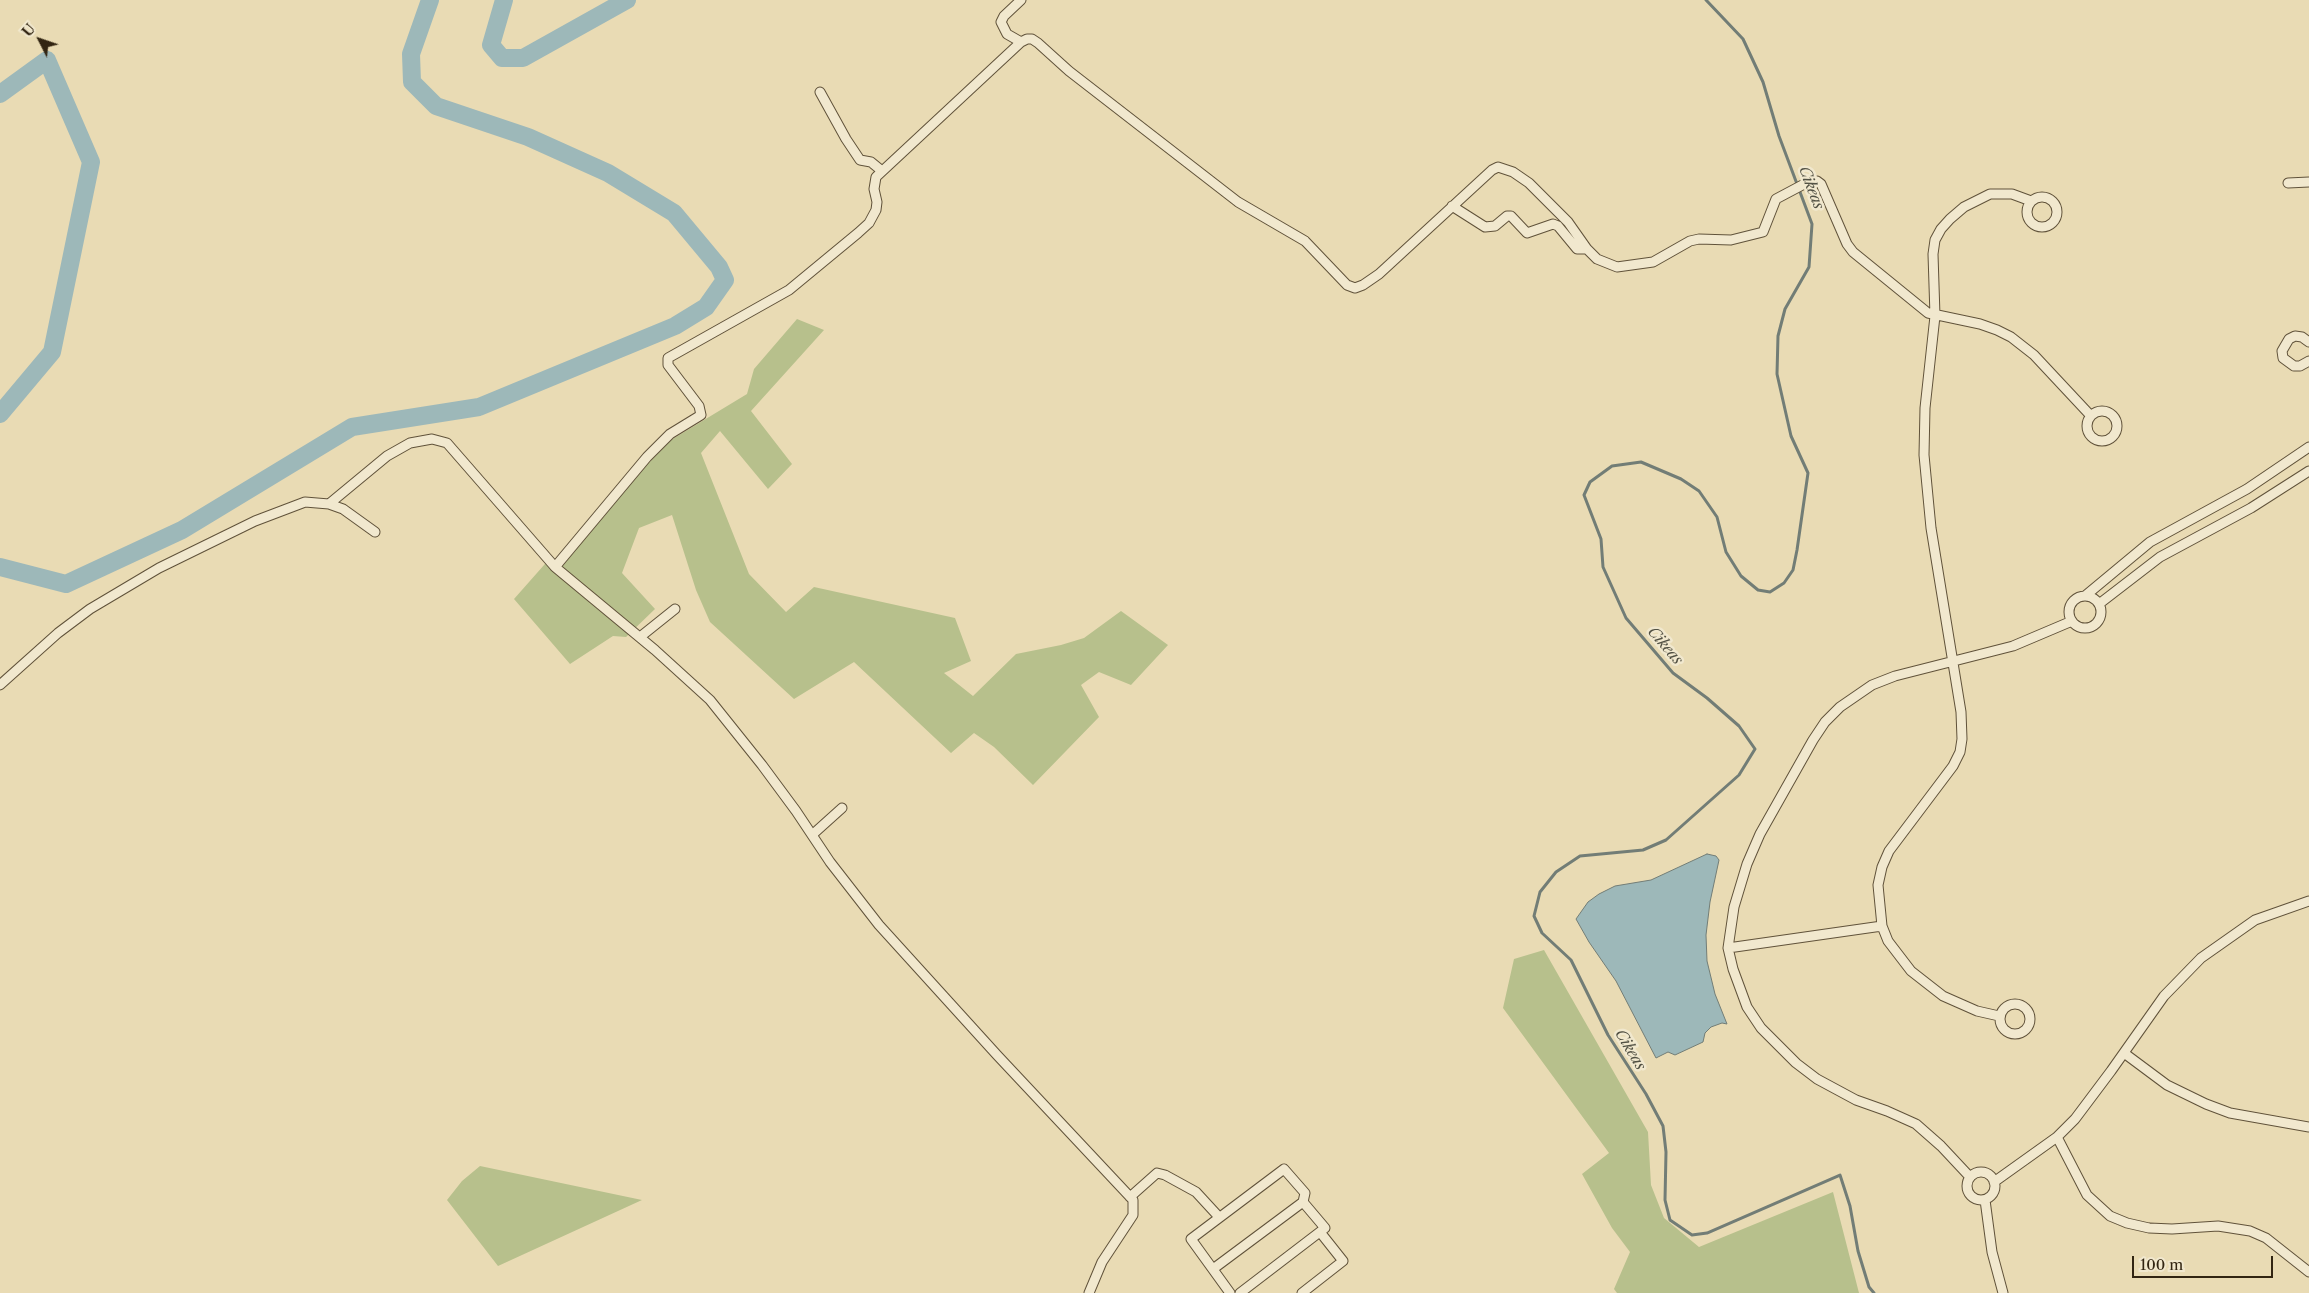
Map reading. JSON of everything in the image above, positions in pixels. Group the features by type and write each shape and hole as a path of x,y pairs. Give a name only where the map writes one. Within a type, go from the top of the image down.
{"street":[{"path":"1021,0 1001,22 1007,34 1021,42"},
{"path":"555,567 647,457 670,434 701,415 699,406 668,365 668,358 789,290 858,233 869,222 876,210 877,202 874,182 882,170 1021,42 1032,39 1069,71 1238,202 1305,241 1347,285 1355,288 1363,285 1385,268 1492,170 1498,167 1505,168 1529,183 1568,222 1587,249 1606,263 1617,267 1653,262 1690,241 1699,239 1720,241 1755,236 1763,232 1776,199 1814,180 1821,184 1847,244 1853,252 1921,309 1936,316 1980,324 2011,337 2034,356 2091,416"},
{"path":"820,92 860,160 871,162 882,170"},
{"path":"2288,183 2309,182"},
{"path":"1999,1016 1960,1004 1943,996 1897,955 1882,926 1878,885 1882,867 1889,851 1941,784 1960,752 1961,712 1931,528 1924,455 1925,408 1936,316 1933,254 1935,240 1941,229 1964,207 1990,194 2012,194 2031,201"},
{"path":"1452,206 1485,227 1495,226 1507,216 1511,216 1528,233 1554,224 1558,226 1577,249 1587,249"},
{"path":"2308,363 2294,366 2283,358 2282,351 2284,344 2295,336 2302,337 2309,342"},
{"path":"329,504 387,456 410,444 432,439 447,443 555,567 640,637 710,700 762,765 830,862 885,932 996,1055 1133,1200 1133,1215 1102,1262 1089,1293"},
{"path":"2085,596 2093,598 2099,604 2101,614 2097,622 2089,627 2080,627 2072,621 2070,608 2073,602 2085,596 2150,542 2172,528 2247,489 2309,447"},
{"path":"2099,604 2160,557 2251,508 2309,472"},
{"path":"0,685 58,633 90,609 159,568 255,520 305,502 329,504 343,509 376,532"},
{"path":"640,637 675,609"},
{"path":"1970,1177 1941,1146 1916,1124 1836,1091 1796,1063 1772,1041 1747,1007 1732,970 1728,948 1734,907 1747,864 1785,788 1825,722 1840,707 1872,685 1952,660 2014,646 2072,621"},
{"path":"812,835 842,808"},
{"path":"1994,1182 2057,1137 2093,1096 2164,996 2201,958 2254,920 2309,900"},
{"path":"1728,948 1882,926"},
{"path":"2124,1053 2167,1085 2206,1104 2230,1113 2309,1127"},
{"path":"2057,1137 2086,1195 2110,1216 2127,1223 2149,1228 2172,1229 2218,1226 2250,1231 2266,1238 2309,1272"},
{"path":"1213,1269 1303,1202 1305,1193 1284,1169 1191,1239 1230,1293"},
{"path":"1982,1172 1990,1176 1994,1182 1993,1193 1984,1200 1976,1200 1969,1195 1966,1187 1970,1177 1982,1172"},
{"path":"1130,1197 1157,1173 1165,1174 1196,1192 1219,1217"},
{"path":"1984,1200 1994,1261 2003,1293"},
{"path":"1240,1293 1325,1228 1303,1202"},
{"path":"1302,1293 1343,1261 1320,1232"}],"green space":[{"path":"797,319 824,330 751,411 792,464 768,489 720,431 701,453 749,574 786,612 814,587 955,618 971,661 944,673 973,696 1016,654 1061,645 1084,638 1121,611 1168,645 1131,685 1099,672 1081,685 1099,717 1033,785 994,747 974,733 951,753 854,662 794,699 710,622 696,590 672,515 639,528 622,573 655,609 626,637 613,636 570,664 514,599 552,556 559,564 639,473 671,440 747,394 754,369"},
{"path":"1544,950 1648,1132 1651,1185 1664,1218 1699,1247 1833,1192 1859,1293 1617,1293 1614,1289 1630,1252 1612,1228 1582,1174 1609,1153 1503,1008 1514,959"},
{"path":"480,1166 642,1200 498,1266 447,1200 462,1181"}],"water":[{"path":"1707,854 1716,856 1719,860 1710,902 1706,935 1707,961 1715,994 1727,1024 1722,1023 1711,1027 1705,1033 1703,1042 1675,1055 1668,1052 1656,1058 1616,981 1589,942 1576,919 1588,902 1615,886 1651,880"}],"waterway":[{"path":"0,567 66,584 182,530 352,427 479,407 675,326 706,307 725,280 719,267 674,213 608,173 528,137 436,106 412,82 411,54 430,0"},
{"path":"504,0 491,45 502,58 523,58 627,0"},
{"name":"Cikeas","path":"1706,0 1743,39 1763,82 1779,136 1812,224 1809,267 1785,309 1778,336 1777,374 1791,436 1808,473 1797,550 1793,570 1784,583 1770,592 1758,590 1741,576 1726,552 1717,517 1699,491 1681,479 1641,462 1612,466 1590,482 1584,495 1601,539 1603,567 1626,618 1673,673 1707,698 1739,726 1755,749 1739,775 1666,840 1643,850 1580,856 1556,872 1540,892 1534,916 1542,933 1571,960 1608,1035 1646,1094 1663,1126 1666,1152 1665,1200 1670,1220 1692,1235 1707,1233 1840,1175 1850,1206 1858,1251 1869,1287 1874,1293"},
{"path":"0,94 47,60 91,162 52,352 0,414"}]}
